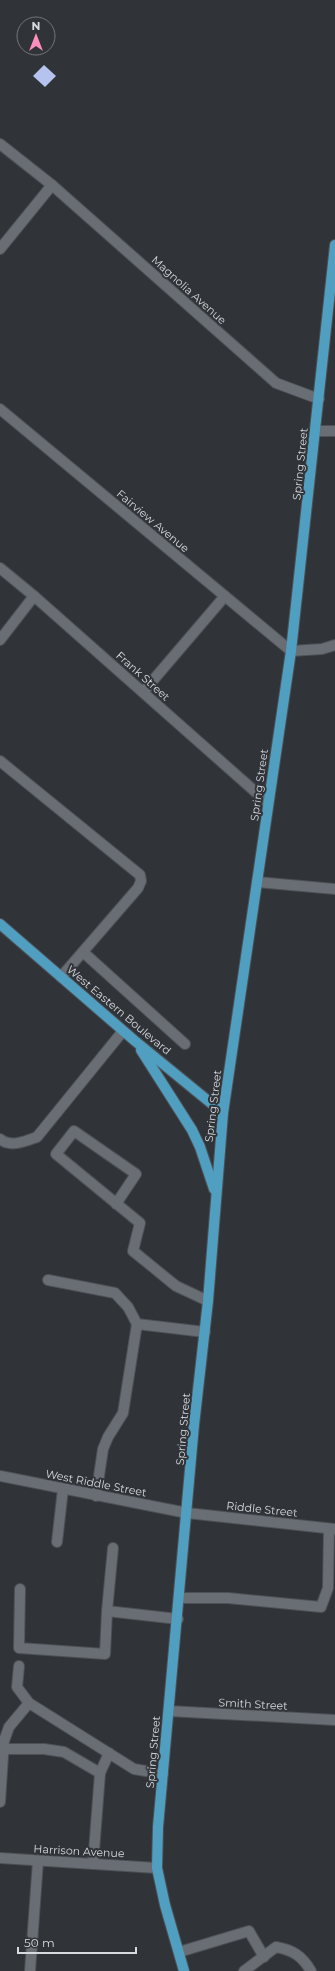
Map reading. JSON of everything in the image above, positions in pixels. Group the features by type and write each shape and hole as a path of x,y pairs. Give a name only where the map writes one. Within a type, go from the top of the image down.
{"main road":[{"name":"Spring Street","path":"184,1971 165,1905 157,1868 158,1827 208,1301 223,1113 291,651 335,245"},
{"name":"West Eastern Boulevard","path":"0,924 135,1041 223,1113"},
{"path":"135,1041 192,1130 200,1147 216,1194"}],"street":[{"name":"Magnolia Avenue","path":"0,144 52,185 276,383 319,399"},
{"path":"0,249 52,185"},
{"name":"Fairview Avenue","path":"0,409 291,651"},
{"path":"315,431 335,431"},
{"name":"Frank Street","path":"0,568 34,596 268,803"},
{"path":"0,640 34,596"},
{"path":"143,692 225,596"},
{"path":"291,651 322,649 335,645"},
{"path":"0,762 140,875 141,881 138,888 61,977"},
{"path":"257,882 335,889"},
{"path":"83,952 185,1044"},
{"path":"0,1139 4,1142 20,1143 37,1137 124,1031"},
{"path":"116,1204 136,1174 74,1130 56,1154 116,1204 140,1223 133,1251 176,1286 208,1301"},
{"path":"48,1280 115,1293 128,1307 137,1324 124,1413 108,1437 103,1449 96,1496"},
{"path":"137,1324 205,1332"},
{"name":"West Riddle Street","path":"0,1476 63,1490 187,1513"},
{"path":"57,1542 63,1490"},
{"name":"Riddle Street","path":"187,1513 332,1529"},
{"path":"180,1598 228,1598 321,1607 328,1588 332,1529"},
{"path":"20,1589 19,1648 105,1654 107,1611 113,1548"},
{"path":"107,1611 178,1620"},
{"path":"19,1666 18,1687 29,1703 134,1769 163,1774"},
{"path":"0,1802 4,1741 9,1727 29,1703"},
{"name":"Smith Street","path":"169,1711 335,1720"},
{"path":"3,1749 44,1749 64,1752 100,1773"},
{"path":"93,1864 100,1773 109,1753"},
{"name":"Harrison Avenue","path":"0,1858 157,1868"},
{"path":"30,1971 38,1861"},
{"path":"179,1952 249,1931 264,1957"},
{"path":"244,1971 276,1947 290,1950 303,1958 311,1971"}],"building":[{"path":"44,65 56,76 45,87 33,76"}]}
